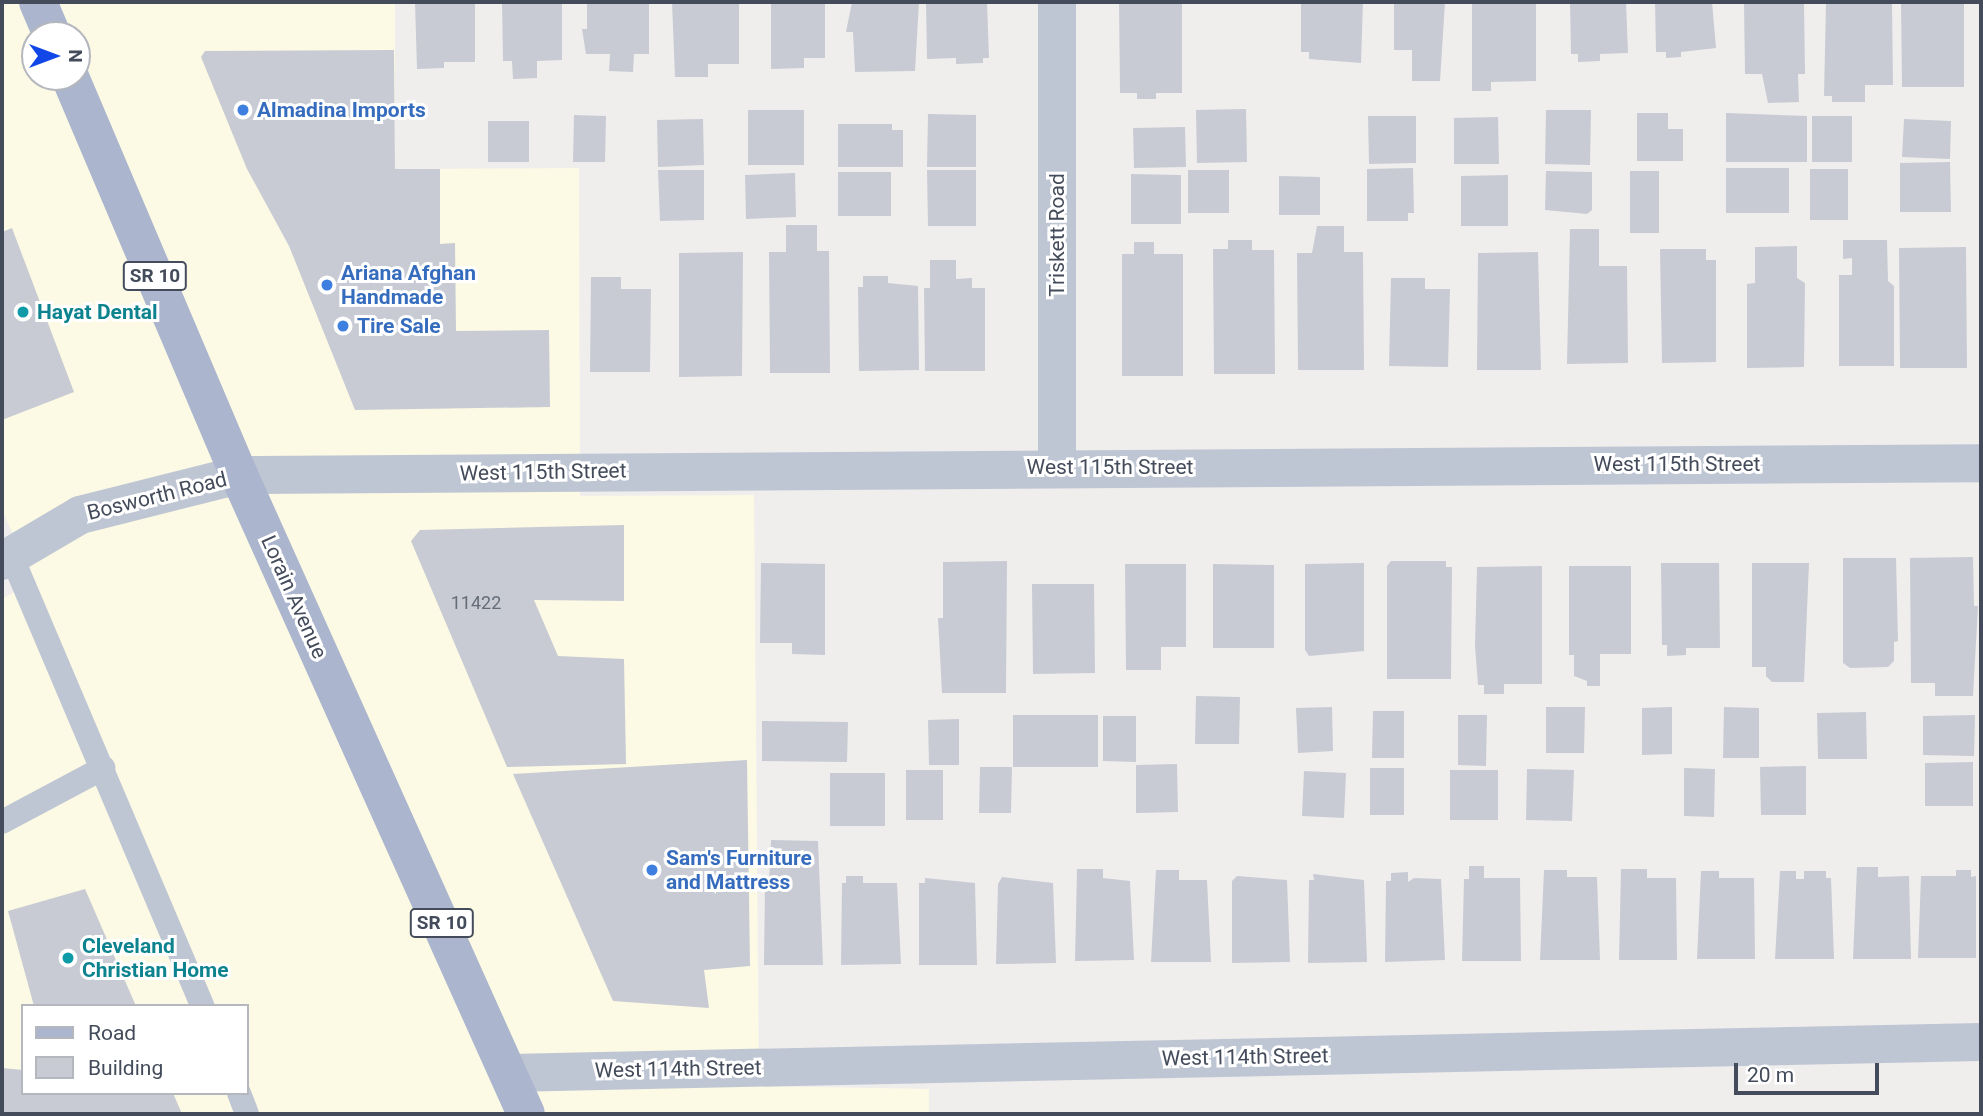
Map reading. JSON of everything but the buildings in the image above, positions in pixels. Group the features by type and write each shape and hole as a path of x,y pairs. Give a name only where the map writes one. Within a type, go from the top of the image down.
{"main road":[{"path":"38,2 46,21"},
{"name":"Lorain Avenue","path":"76,91 239,475 526,1114"}],"street":[{"name":"Triskett Road","path":"1057,2 1057,467"},
{"name":"West 115th Street","path":"239,475 1057,467 1981,463"},
{"name":"Bosworth Road","path":"6,558 80,515 239,475"},
{"name":"West 114th Street","path":"509,1073 1981,1042"}],"lane":[{"path":"6,558 103,768 201,1004"},
{"path":"2,822 103,768"},
{"path":"240,1095 247,1114"}],"shaded area":[{"path":"2,2 395,2 395,169 579,168 580,496 754,495 759,1086 929,1089 929,1114 2,1114 2,599 34,581 2,510"}],"place":[{"name":"Almadina Imports","path":"243,110"},
{"name":"Ariana Afghan Handmade","path":"327,285"},
{"name":"Hayat Dental","path":"23,312"},
{"name":"Tire Sale","path":"343,326"},
{"name":"Sam's Furniture and Mattress","path":"652,870"},
{"name":"Cleveland Christian Home","path":"68,958"}]}
